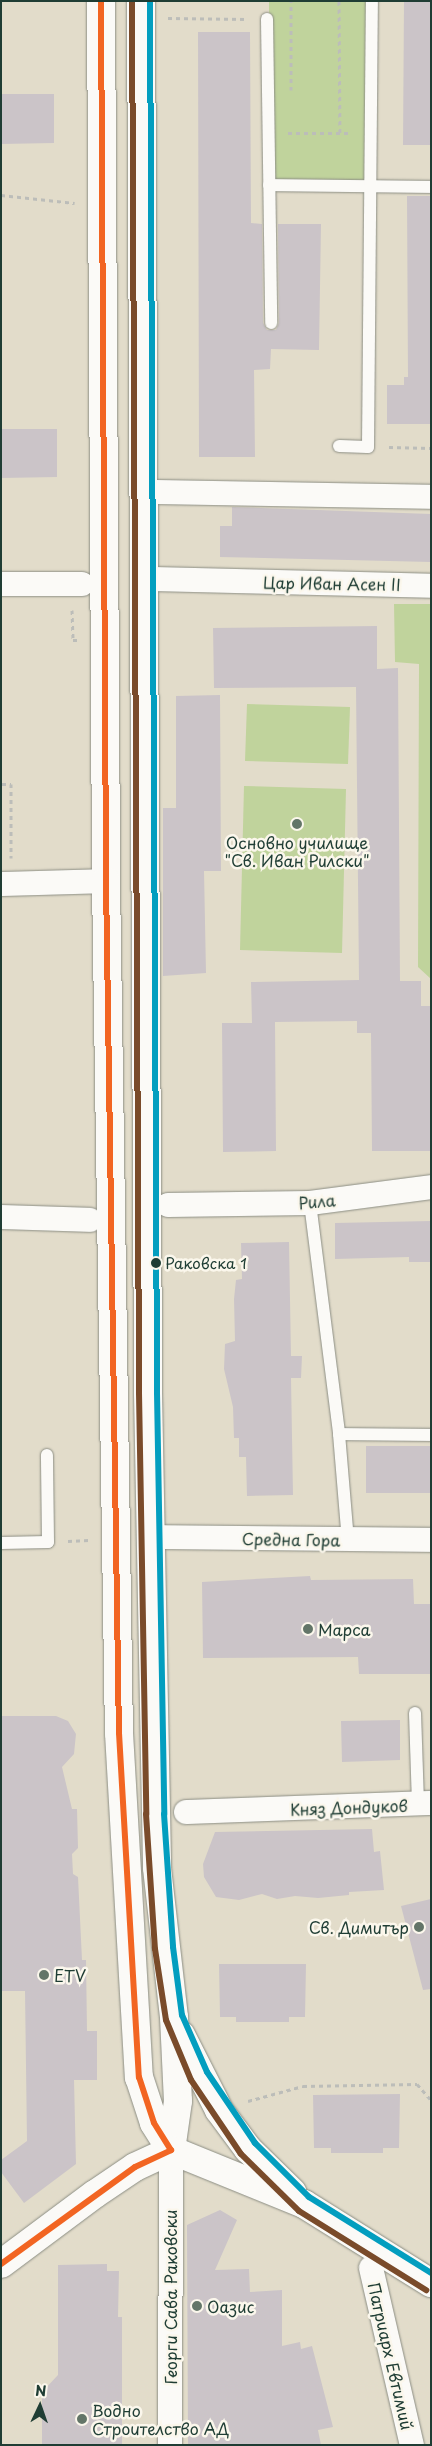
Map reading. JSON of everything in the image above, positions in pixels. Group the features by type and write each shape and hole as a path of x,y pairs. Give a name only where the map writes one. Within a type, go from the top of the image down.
{"main road":[{"path":"101,1 106,880 119,1742 139,2077 154,2123 171,2150 304,2204 431,2283"},
{"path":"141,1 152,1537 157,1868 174,2017 178,2101 171,2150"},
{"path":"174,2017 199,2076 219,2110 248,2149 304,2204"},
{"path":"1,2264 95,2194 135,2168 171,2150"}],"street":[{"path":"154,492 431,497"},
{"name":"Цар Иван Асен II","path":"153,578 431,586"},
{"path":"7,584 82,584"},
{"path":"6,884 106,880"},
{"name":"Рила","path":"168,1205 310,1203 431,1187"},
{"path":"2,1217 90,1220"},
{"name":"Средна Гора","path":"152,1537 348,1541 431,1540"},
{"name":"Княз Дондуков","path":"186,1812 424,1804"},
{"name":"Георги Сава Раковски","path":"170,2445 171,2150"},
{"name":"Патриарх Евтимий","path":"371,2268 412,2445"}],"lane":[{"path":"339,446 368,447 372,1"},
{"path":"267,19 272,322"},
{"path":"269,185 431,187"},
{"path":"310,1203 339,1434 348,1541"},
{"path":"339,1434 431,1435"},
{"path":"1,1543 48,1542 47,1455"},
{"path":"415,1713 424,1804"}],"path":[{"path":"291,1 291,95"},
{"path":"339,1 340,133"},
{"path":"164,18 267,19"},
{"path":"291,123 291,133"},
{"path":"268,136 291,133 372,134"},
{"path":"1,195 77,203"},
{"path":"368,447 431,448"},
{"path":"2,784 10,784 6,884"},
{"path":"48,1542 97,1539"},
{"path":"240,2103 303,2086 417,2084 431,2100"}],"green space":[{"path":"269,1 372,1 371,187 269,185"},
{"path":"394,604 431,604 431,979 418,967 419,664 395,662"},
{"path":"247,704 350,707 348,764 245,761"},
{"path":"244,786 346,789 342,953 240,950"}],"building":[{"path":"404,1 431,1 431,145 403,145"},
{"path":"198,32 250,32 251,223 262,224 263,323 267,330 276,330 279,323 278,224 321,224 319,350 271,349 270,369 254,370 255,457 199,457"},
{"path":"1,94 54,94 54,143 1,144"},
{"path":"407,196 431,196 431,424 387,424 387,385 404,385 404,377 408,377"},
{"path":"1,429 57,429 57,477 1,478"},
{"path":"232,507 431,514 431,562 220,557 220,526 232,526"},
{"path":"377,626 377,669 398,668 400,981 421,981 421,1006 431,1006 431,1151 372,1151 371,1033 357,1033 357,1021 275,1022 276,1151 223,1152 222,1023 252,1023 251,982 359,980 356,687 214,688 213,628"},
{"path":"220,695 221,871 204,871 206,973 163,976 163,808 176,808 176,696"},
{"path":"431,1221 431,1262 409,1262 409,1257 335,1259 335,1223"},
{"path":"289,1242 291,1356 302,1356 301,1378 291,1378 293,1495 247,1496 246,1457 239,1457 239,1438 234,1438 233,1407 224,1369 225,1344 235,1341 234,1299 236,1280 242,1279 241,1243"},
{"path":"366,1446 431,1446 431,1493 366,1493"},
{"name":"Марса","path":"310,1576 311,1580 413,1579 414,1604 431,1604 431,1674 359,1674 358,1657 203,1658 202,1582"},
{"path":"1,1716 56,1716 68,1721 76,1734 74,1754 62,1767 72,1809 77,1809 78,1848 72,1854 73,1874 78,1877 82,1960 86,1960 87,2031 97,2031 97,2080 74,2080 76,2164 24,2203 1,2172 1,2160 27,2141 25,1991 1,1991"},
{"path":"400,1720 400,1760 342,1762 341,1721"},
{"path":"372,1829 374,1852 380,1851 384,1890 349,1892 349,1895 318,1898 295,1896 277,1899 262,1894 239,1900 216,1897 204,1877 203,1864 215,1832"},
{"name":"Св. Димитър","path":"431,1899 431,1989 423,1990 401,1906"},
{"path":"219,1964 306,1964 305,2017 289,2017 289,2022 236,2022 236,2017 220,2017"},
{"path":"400,2094 399,2148 383,2148 383,2153 331,2153 331,2148 314,2148 313,2095"},
{"path":"220,2210 237,2220 215,2270 249,2269 250,2292 282,2290 282,2346 300,2342 301,2349 312,2346 333,2427 318,2430 321,2445 188,2445 187,2225"},
{"path":"107,2264 107,2271 119,2271 118,2317 122,2317 122,2445 42,2445 42,2392 58,2375 58,2265"}],"transit line":[{"path":"101,1 106,881 119,1733 139,2077 154,2123 171,2150"},
{"path":"132,1 139,1393 146,1814 155,1949 166,2020 191,2080 241,2154 299,2211 426,2290"},
{"path":"150,1 157,1393 164,1814 173,1947 182,2015 207,2072 255,2143 309,2197 431,2273"},
{"path":"1,2264 135,2167 171,2150"}],"place":[{"name":"Основно училище \"Св. Иван Рилски\"","path":"297,824"},
{"name":"Раковска 1","path":"156,1263"},
{"name":"Марса","path":"308,1629"},
{"name":"Св. Димитър","path":"419,1927"},
{"name":"ETV","path":"44,1975"},
{"name":"Оазис","path":"197,2306"},
{"name":"Водно Строителство АД","path":"82,2419"}]}
